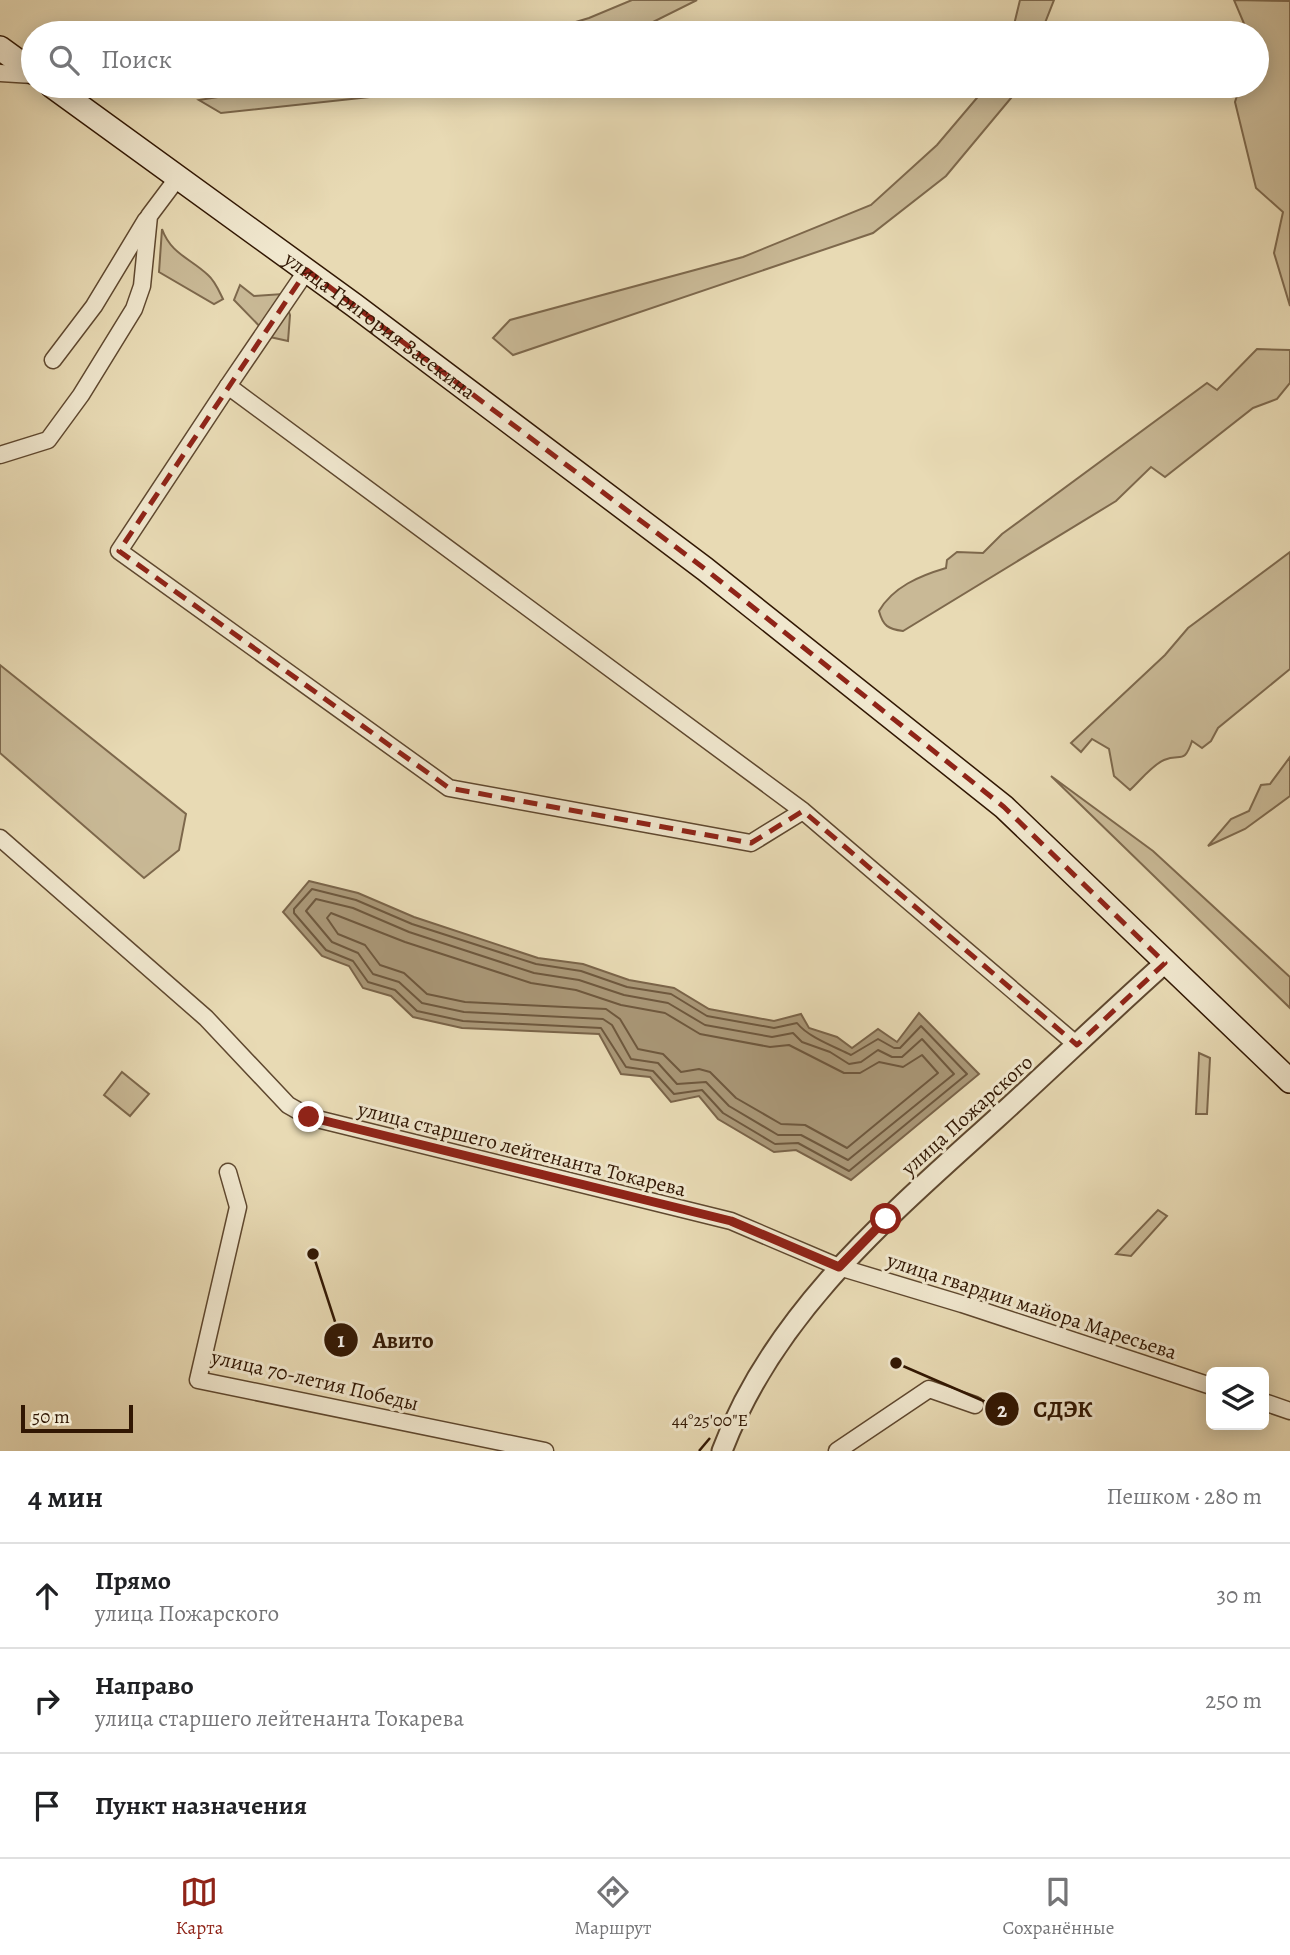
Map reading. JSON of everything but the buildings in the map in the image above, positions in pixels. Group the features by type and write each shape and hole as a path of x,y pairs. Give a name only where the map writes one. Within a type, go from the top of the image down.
{"main road":[{"path":"0,48 21,65"},
{"name":"улица Григория Засекина","path":"69,98 307,270 705,569 1004,807 1290,1081"}],"street":[{"path":"0,73 21,74"},
{"path":"53,360 94,306 149,216 179,176"},
{"path":"0,455 48,440 58,430 121,331 134,309 142,286 149,216"},
{"path":"307,270 119,551 449,788 751,844 803,811"},
{"path":"228,386 803,811 1077,1045"},
{"name":"улица старшего лейтенанта Токарева","path":"0,838 206,1018 288,1105 309,1117 731,1221 839,1267"},
{"name":"улица Пожарского","path":"722,1451 761,1371 839,1267 918,1189 1165,963"},
{"name":"улица 70-летия Победы","path":"228,1172 238,1207 198,1380 545,1451"},
{"name":"улица гвардии майора Маресьева","path":"839,1267 962,1304 1206,1384"},
{"path":"837,1451 929,1389 975,1405"},
{"path":"1269,1404 1290,1412"}],"highlighted area":[{"path":"307,270 705,569 1004,807 1165,963 1077,1045 803,811 751,843 449,788 119,551"}],"shaded area":[{"path":"632,0 697,0 655,21 579,21"},
{"path":"1020,0 1054,0 1046,21 1015,21"},
{"path":"1234,0 1290,1 1290,306 1274,253 1283,212 1256,188 1235,102 1236,98 1269,98 1269,21 1243,21"},
{"path":"212,98 360,98 221,113 199,100"},
{"path":"977,98 1011,98 946,176 873,233 513,355 493,338 510,320 743,257 871,205 937,145"},
{"path":"162,229 176,250 210,277 223,299 214,304 159,272"},
{"path":"240,285 254,296 283,294 290,315 288,341 270,337 234,300"},
{"path":"1257,349 1290,350 1290,383 1277,399 1253,408 1165,477 1151,467 1116,501 903,631 890,628 884,623 879,611 899,589 946,568 947,560 957,552 983,553 1002,534 1207,383 1217,390"},
{"path":"1290,552 1290,669 1218,728 1211,741 1202,748 1192,741 1184,756 1159,762 1130,790 1114,776 1109,749 1092,739 1081,752 1071,743 1165,655 1188,628"},
{"path":"0,665 186,814 179,850 144,878 0,753"},
{"path":"1290,757 1290,796 1245,829 1208,846 1231,819 1249,811 1261,785 1270,784"},
{"path":"1051,776 1153,851 1290,977 1290,1008"},
{"path":"1199,1053 1210,1058 1207,1114 1196,1114"},
{"path":"122,1072 149,1094 130,1116 104,1095"},
{"path":"1158,1210 1167,1216 1131,1256 1116,1254"}],"water":[{"path":"309,881 358,893 414,917 538,958 583,964 629,980 674,988 709,1009 774,1021 801,1014 809,1028 837,1037 852,1048 878,1029 897,1042 919,1013 979,1074 851,1180 796,1150 774,1152 718,1119 699,1096 671,1102 650,1077 621,1074 599,1034 462,1028 413,1017 391,996 363,988 349,966 322,956 283,912"}],"place":[{"name":"Авито","path":"313,1254"},
{"name":"СДЭК","path":"896,1363"}],"route":[{"path":"309,1117 731,1221 839,1267 886,1219"}]}
